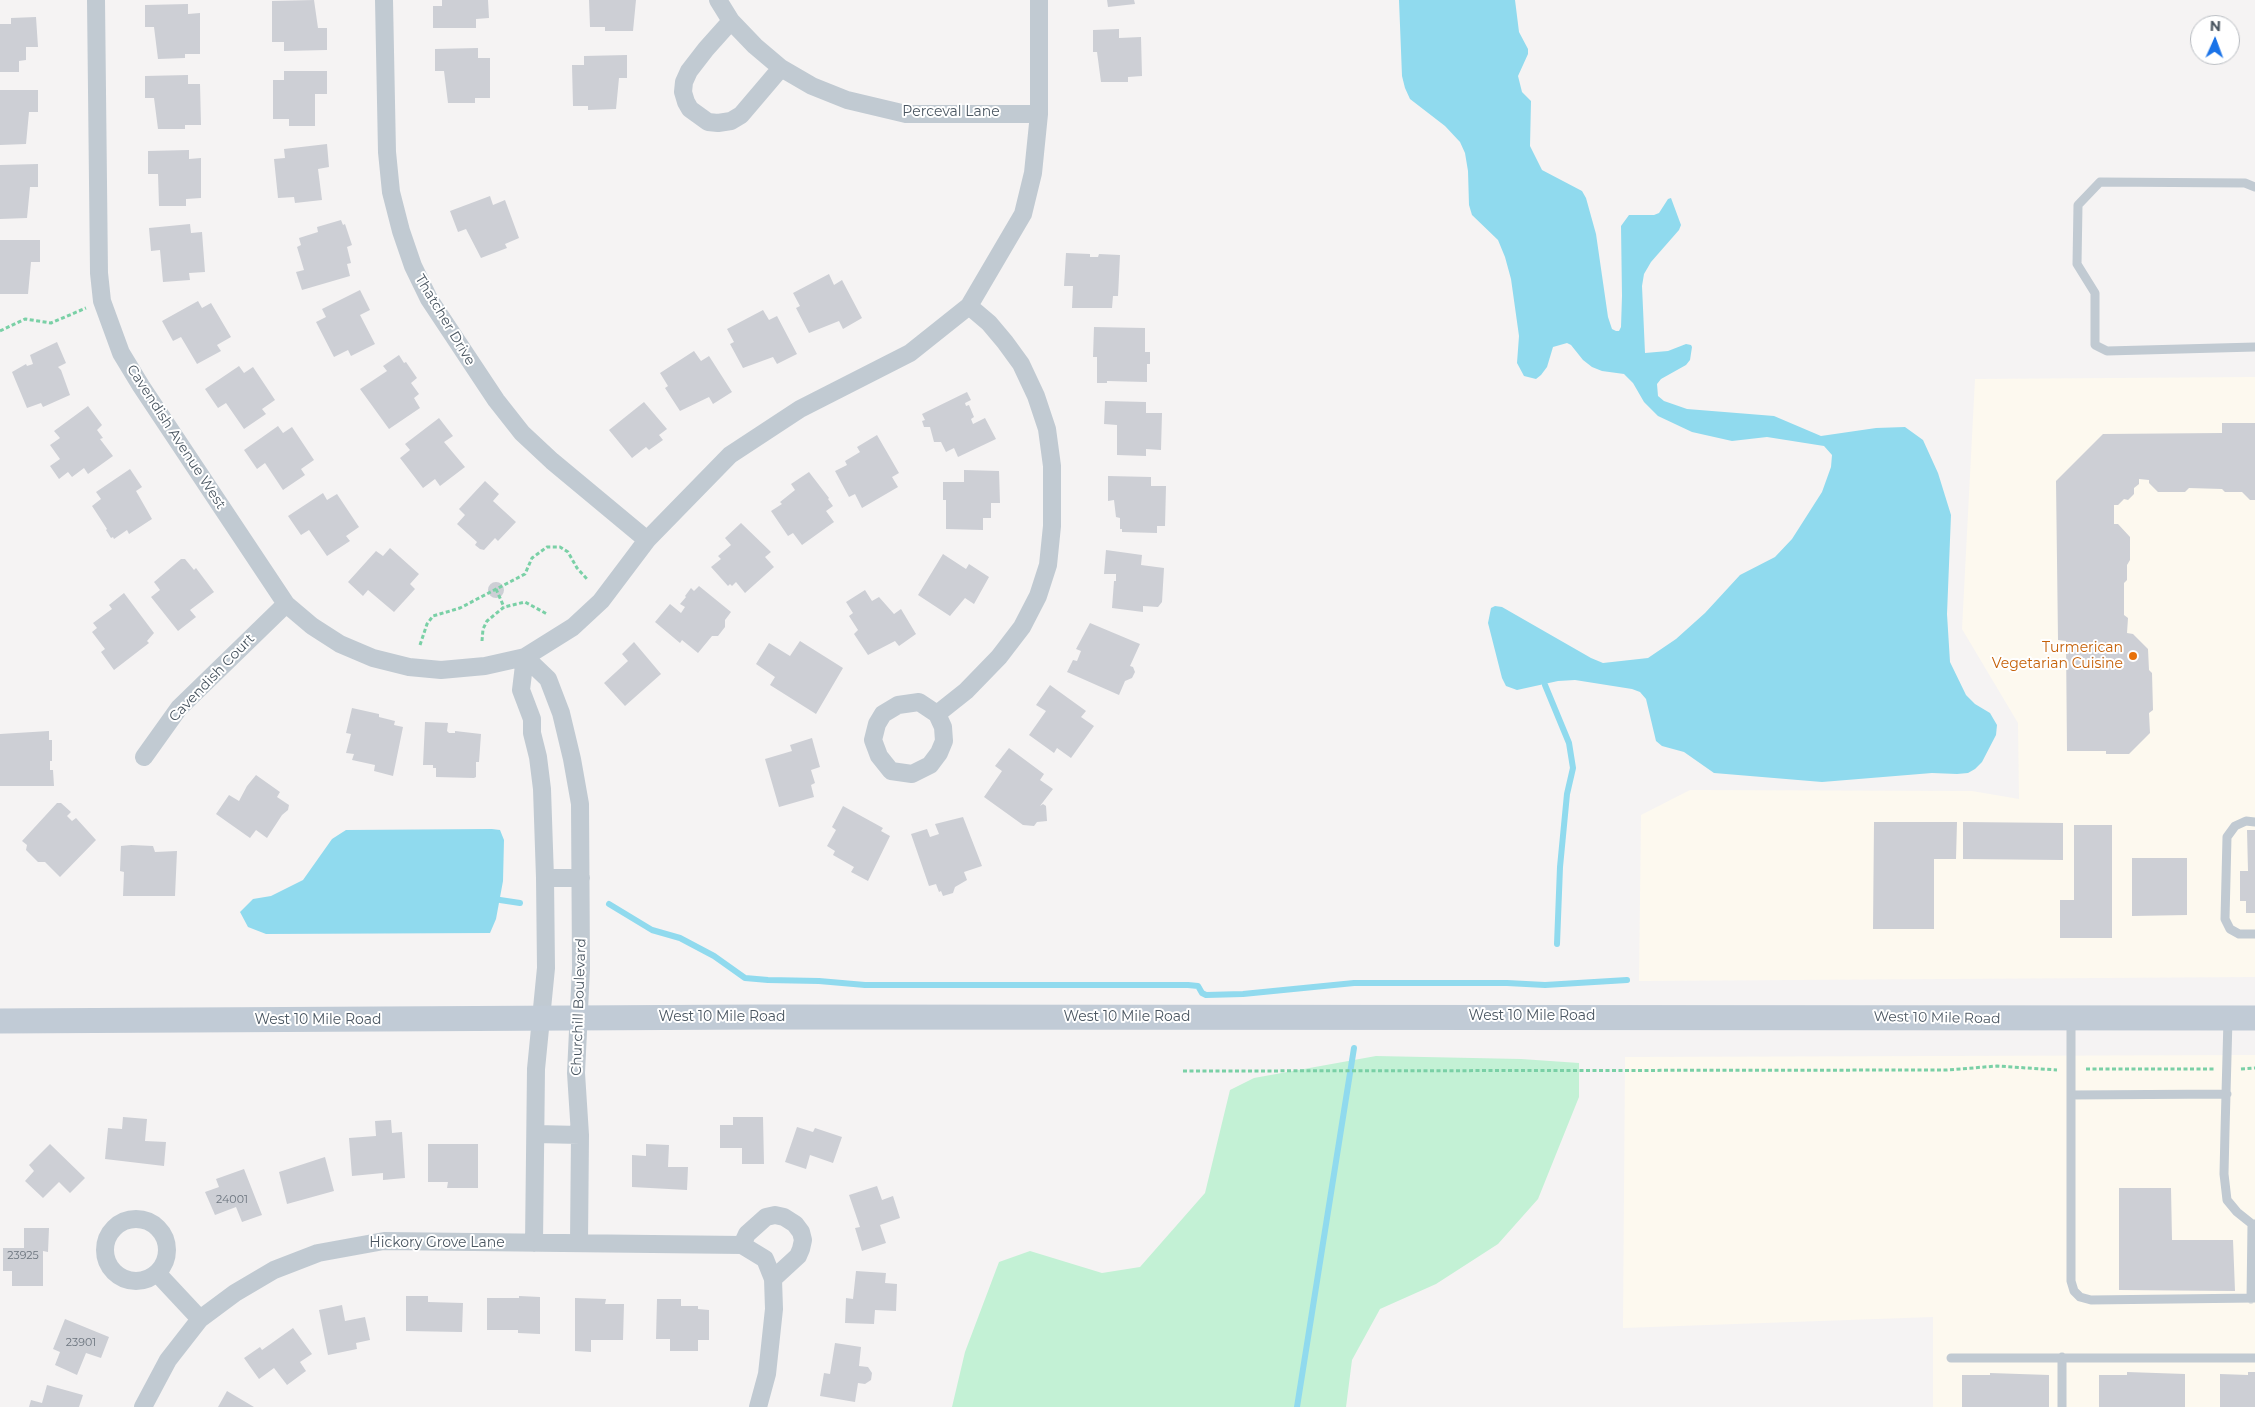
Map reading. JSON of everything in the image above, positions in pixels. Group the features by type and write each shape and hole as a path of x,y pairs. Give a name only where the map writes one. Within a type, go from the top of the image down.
{"main road":[{"name":"West 10 Mile Road","path":"0,1021 1746,1016 2071,1019 2255,1018"}],"street":[{"name":"Cavendish Avenue West","path":"96,0 99,274 102,301 121,352 141,386 286,604 312,626 340,644 373,658 409,667 450,669 485,666 525,657 573,627 601,602 647,540 730,456 800,409 910,353 969,306"},
{"name":"Thatcher Drive","path":"384,0 387,152 391,192 401,232 413,266 429,298 496,400 522,433 552,462 647,540"},
{"name":"Perceval Lane","path":"718,0 731,21 755,46 781,68 830,94 862,105 906,114 1040,114"},
{"path":"937,714 966,691 1000,657 1022,627 1038,596 1048,564 1052,526 1052,466 1046,429 1036,396 1021,364 1005,342 969,306 1023,214 1033,173 1040,114 1039,0"},
{"path":"731,21 689,71 684,82 683,92 690,109 708,122 731,121 741,115 781,68"},
{"name":"Cavendish Court","path":"144,757 179,708 286,604"},
{"path":"525,657 521,690 532,719 532,733 540,773 544,823 545,878 546,968 536,1069 534,1243"},
{"name":"Churchill Boulevard","path":"525,657 548,679 561,713 580,804 581,878 576,1073 580,1135 579,1242"},
{"path":"919,702 937,714 943,727 944,740 939,753 930,765 912,774 891,770 878,756 873,740 877,724 883,714 898,705 919,702"},
{"path":"545,878 581,878"},
{"path":"536,1134 580,1135"},
{"path":"758,1407 767,1374 774,1309 773,1279 765,1259 742,1245 748,1234 766,1217 775,1215 784,1217 795,1224 801,1232 803,1240 798,1256 773,1279"},
{"name":"Hickory Grove Lane","path":"143,1407 168,1360 200,1319 235,1293 274,1270 318,1252 384,1241 742,1245"},
{"path":"157,1273 200,1319"}],"lane":[{"path":"2255,187 2245,183 2100,182 2078,205 2077,264 2095,293 2095,344 2107,351 2255,347"},
{"path":"2255,822 2246,821 2235,826 2227,837 2225,919 2230,929 2239,934 2255,934"},
{"path":"2071,1019 2071,1280 2074,1292 2080,1297 2091,1300 2253,1298 2254,1224 2236,1212 2227,1200 2224,1174 2228,1019"},
{"path":"2071,1095 2226,1094"},
{"path":"1951,1358 2255,1358"},
{"path":"2062,1358 2062,1407"}],"path":[{"path":"0,331 25,319 51,323 102,301"},
{"path":"420,645 427,624 432,616 460,608 524,574 532,558 547,547 560,547 568,552 577,568 587,579"},
{"path":"496,589 504,607"},
{"path":"482,641 482,629 487,621 504,607 525,602 547,614"},
{"path":"1183,1071 1947,1070 1997,1066 2071,1069 2255,1068"}],"shaded area":[{"path":"2255,377 2255,977 1639,981 1641,815 1690,790 1972,791 2019,799 2018,723 1962,629 1975,379"},
{"path":"2255,1055 2255,1407 1933,1407 1933,1317 1623,1328 1625,1057"}],"green space":[{"path":"1376,1056 1521,1059 1579,1063 1579,1097 1538,1199 1498,1244 1436,1284 1380,1309 1352,1360 1346,1407 952,1407 965,1352 999,1262 1030,1251 1102,1273 1140,1267 1205,1193 1230,1090 1254,1078"}],"water":[{"path":"1399,0 1515,0 1519,32 1528,49 1528,54 1518,76 1522,92 1531,101 1530,146 1542,170 1582,191 1586,198 1596,234 1608,317 1612,329 1616,331 1619,331 1621,327 1621,226 1629,215 1654,215 1659,213 1668,199 1671,198 1681,225 1679,230 1651,262 1644,274 1642,286 1645,353 1668,351 1686,344 1692,347 1690,360 1686,365 1661,379 1657,384 1658,396 1664,401 1687,409 1774,416 1821,436 1876,428 1905,427 1923,440 1938,473 1951,515 1947,614 1950,662 1966,695 1975,704 1990,713 1997,725 1996,735 1982,762 1975,769 1968,773 1957,774 1932,773 1822,782 1714,773 1684,752 1662,746 1656,741 1646,699 1640,692 1575,680 1558,681 1517,690 1506,686 1502,678 1488,623 1491,608 1495,606 1502,607 1603,663 1648,658 1676,639 1705,613 1740,575 1775,557 1792,539 1822,492 1831,467 1832,455 1824,446 1767,437 1732,441 1692,432 1658,416 1644,402 1633,383 1624,374 1602,371 1592,367 1567,343 1553,347 1547,367 1536,379 1524,376 1517,363 1519,336 1511,279 1498,240 1472,215 1469,205 1468,171 1465,153 1460,142 1445,126 1410,99 1405,88 1402,76"},
{"path":"346,830 500,830 504,840 503,881 496,919 490,933 266,934 248,927 240,912 253,899 271,896 303,880 332,839"}],"building":[{"path":"314,0 318,28 327,28 327,50 284,51 284,42 272,42 272,1"},
{"path":"442,0 488,0 489,18 476,19 476,28 433,28 433,6 442,6"},
{"path":"589,0 636,0 633,31 605,31 605,27 590,27"},
{"path":"1107,0 1134,0 1135,4 1108,7"},
{"path":"188,4 188,14 200,13 200,54 185,54 185,58 158,59 154,27 145,27 145,5"},
{"path":"36,17 38,47 26,47 26,60 19,61 19,72 0,72 0,24 11,24 11,18"},
{"path":"1119,29 1119,38 1141,37 1142,76 1128,77 1128,82 1101,82 1097,52 1093,52 1093,30"},
{"path":"478,48 478,58 490,58 490,98 475,98 475,103 448,103 444,71 435,71 435,49"},
{"path":"627,55 627,78 619,78 616,109 588,110 588,106 573,106 572,65 584,65 584,56"},
{"path":"284,71 327,71 327,94 315,94 315,126 289,126 289,119 273,119 273,80 284,80"},
{"path":"188,75 188,84 200,84 201,125 185,125 185,129 158,129 154,98 145,98 145,76"},
{"path":"0,90 38,90 38,112 29,112 26,144 0,145"},
{"path":"327,144 329,167 318,169 322,200 295,203 294,197 278,198 274,159 285,158 284,149"},
{"path":"189,150 189,159 201,158 201,198 186,199 186,206 159,206 158,174 148,174 148,151"},
{"path":"38,164 38,187 30,187 27,218 0,219 0,165"},
{"path":"490,196 493,205 505,200 519,238 505,244 507,248 481,258 466,229 458,232 450,211"},
{"path":"341,220 343,225 345,224 352,245 347,247 351,263 347,264 350,276 302,290 296,272 304,270 297,247 301,245 299,238 318,232 317,227"},
{"path":"190,224 191,233 202,232 205,272 189,273 190,280 163,282 160,250 151,251 149,228"},
{"path":"0,240 40,240 40,262 31,262 28,294 0,294"},
{"path":"1066,253 1090,254 1090,257 1098,257 1099,254 1120,255 1118,296 1113,296 1112,308 1072,308 1073,286 1064,286"},
{"path":"829,274 834,285 842,280 862,318 843,329 839,321 809,333 796,308 800,306 793,293"},
{"path":"360,290 370,310 360,315 375,344 351,356 348,350 334,357 316,322 326,317 322,309"},
{"path":"198,301 202,308 211,303 231,337 217,345 221,351 197,364 181,337 173,341 162,321"},
{"path":"763,310 769,320 777,316 797,354 777,364 773,357 743,368 730,344 734,342 727,329"},
{"path":"1094,327 1145,328 1145,352 1150,352 1150,364 1147,364 1147,382 1107,381 1107,383 1097,383 1097,357 1093,357"},
{"path":"57,342 66,363 58,367 61,370 70,395 43,407 41,403 27,408 12,372 26,364 27,366 33,364 30,355"},
{"path":"694,351 701,361 709,356 732,392 713,404 709,397 680,411 665,388 668,386 660,373"},
{"path":"399,355 417,378 411,383 419,394 414,398 420,408 389,429 360,389 387,371 383,366"},
{"path":"239,366 244,373 253,367 275,400 262,409 266,414 244,429 226,403 218,408 205,389"},
{"path":"967,392 971,400 965,403 966,406 969,405 974,417 971,419 973,424 985,418 996,439 958,457 954,448 946,452 941,442 934,442 930,427 924,427 922,421 925,420 922,414"},
{"path":"1105,401 1146,402 1146,413 1162,413 1161,450 1146,449 1146,456 1117,455 1117,425 1104,424"},
{"path":"644,402 667,429 659,435 663,440 649,450 646,447 632,458 609,430"},
{"path":"88,406 102,425 97,430 103,438 100,439 113,456 88,474 84,468 72,477 68,472 59,479 50,466 60,459 50,445 60,438 54,431"},
{"path":"439,418 453,436 444,442 465,467 440,486 435,479 423,488 400,458 410,450 405,444"},
{"path":"2222,423 2255,423 2255,500 2250,500 2242,492 2225,492 2222,489 2189,488 2185,492 2158,492 2149,483 2149,480 2139,479 2139,484 2134,488 2134,494 2128,500 2124,499 2118,505 2114,505 2114,524 2118,524 2130,537 2130,560 2127,565 2127,580 2124,583 2124,615 2128,618 2127,633 2133,634 2148,649 2149,670 2152,673 2153,710 2149,713 2150,733 2129,754 2106,754 2106,751 2067,751 2066,641 2058,640 2056,481 2103,434 2222,433"},
{"path":"278,426 283,433 292,427 314,460 301,469 305,475 283,490 265,463 257,469 244,450"},
{"path":"877,435 899,473 892,477 898,487 862,508 855,494 849,497 835,471 847,465 845,461 860,452 857,447"},
{"path":"130,469 142,487 136,491 152,519 129,534 127,530 114,539 113,537 111,538 92,506 101,499 96,492"},
{"path":"964,470 999,471 1000,503 991,503 991,518 983,518 983,530 946,529 946,500 943,500 943,482 964,482"},
{"path":"809,472 833,506 826,511 834,522 802,545 793,533 788,536 771,511 782,504 780,502 795,490 791,484"},
{"path":"1108,476 1151,477 1151,486 1166,486 1165,526 1157,526 1157,533 1122,532 1122,529 1120,529 1120,518 1116,517 1114,500 1108,501"},
{"path":"485,481 499,494 493,501 516,522 498,541 495,538 484,550 475,545 477,542 457,524 465,515 459,509"},
{"path":"323,493 327,500 337,494 359,527 346,536 350,541 327,556 309,530 301,535 288,516"},
{"path":"741,523 771,552 765,557 774,567 745,593 736,582 732,586 730,584 728,586 711,567 721,559 718,556 731,545 725,538"},
{"path":"390,548 419,574 410,584 415,589 394,612 368,590 363,596 348,582 376,551 383,556"},
{"path":"1106,550 1142,555 1141,565 1164,568 1162,602 1158,607 1143,606 1143,612 1112,608 1116,574 1104,574"},
{"path":"943,554 966,569 969,564 989,577 974,604 965,598 950,616 918,595"},
{"path":"181,559 185,559 194,570 196,568 214,592 190,610 196,617 178,631 151,597 160,590 154,582"},
{"path":"493,582 499,582 504,587 502,596 493,598 488,593 488,587"},
{"path":"699,586 731,612 725,620 725,627 718,636 712,636 698,653 682,640 680,643 655,622 670,604 681,613 685,607 680,604 685,596 691,588 694,591"},
{"path":"865,590 872,601 879,597 894,614 901,609 916,634 899,646 895,641 868,655 854,634 858,630 849,616 853,613 846,602"},
{"path":"124,593 154,633 147,641 149,643 114,670 101,652 105,649 92,632 97,628 93,623 112,609 109,605"},
{"path":"1090,623 1140,644 1130,666 1133,667 1135,672 1132,678 1125,681 1119,695 1067,672 1073,660 1077,661 1081,651 1076,649"},
{"path":"800,641 843,668 816,714 770,685 775,677 756,664 769,643 790,656"},
{"path":"634,642 661,674 625,706 604,683 628,661 622,654"},
{"path":"1050,685 1086,711 1081,717 1094,726 1071,758 1057,748 1054,753 1029,735 1046,711 1036,705"},
{"path":"352,708 379,714 379,717 395,721 394,725 403,727 393,776 374,771 375,765 352,760 354,754 346,753 351,734 346,733"},
{"path":"425,722 448,723 447,731 449,733 455,733 455,731 481,734 479,762 476,762 476,777 436,777 436,768 433,768 433,765 423,765"},
{"path":"49,731 49,740 52,740 50,770 53,770 54,786 0,786 0,734"},
{"path":"812,738 820,767 811,770 815,783 811,785 814,797 779,807 765,759 792,751 790,745"},
{"path":"1009,748 1044,774 1040,780 1053,789 1040,806 1043,804 1046,806 1047,821 1037,822 1034,826 1023,825 984,797 1002,771 995,766"},
{"path":"256,775 280,792 277,797 289,805 288,810 282,815 267,838 256,830 250,838 216,814 229,795 239,801 247,786"},
{"path":"57,803 61,803 71,812 67,816 72,821 76,818 96,840 60,877 45,862 38,862 26,850 27,845 22,841"},
{"path":"843,806 883,828 881,831 890,836 868,881 851,872 854,867 833,855 835,851 827,846 836,830 832,827"},
{"path":"963,817 982,866 964,872 967,880 955,887 953,893 943,896 936,884 929,886 911,834 927,829 930,837 939,834 935,824"},
{"path":"1874,822 1957,822 1956,859 1934,859 1934,929 1873,929"},
{"path":"1963,822 2063,823 2063,860 1963,859"},
{"path":"2074,825 2112,825 2112,938 2060,938 2060,900 2074,900"},
{"path":"2247,830 2255,830 2255,913 2246,913 2246,901 2240,901 2240,871 2248,871"},
{"path":"121,846 153,846 155,852 177,851 175,896 123,896 124,872 120,871"},
{"path":"2132,858 2187,858 2187,915 2132,916"},
{"path":"123,1117 147,1119 145,1141 166,1142 164,1166 105,1159 108,1128 122,1129"},
{"path":"733,1117 763,1117 764,1164 742,1164 742,1148 720,1148 720,1125 733,1125"},
{"path":"391,1120 392,1133 402,1132 405,1178 383,1180 383,1173 352,1176 349,1138 376,1136 375,1121"},
{"path":"797,1127 813,1132 815,1128 842,1137 833,1163 810,1155 806,1169 785,1162"},
{"path":"50,1144 85,1178 70,1193 59,1182 43,1198 25,1181 34,1171 29,1165"},
{"path":"428,1144 478,1144 478,1188 447,1188 448,1182 428,1182"},
{"path":"646,1144 669,1145 668,1167 688,1167 687,1190 632,1187 632,1155 646,1156"},
{"path":"325,1157 334,1191 287,1204 279,1172"},
{"path":"244,1169 262,1215 242,1222 236,1207 215,1215 205,1192 219,1187 216,1179"},
{"path":"877,1186 882,1200 893,1196 900,1218 880,1225 886,1243 862,1251 855,1228 860,1227 849,1195"},
{"path":"2119,1188 2171,1188 2172,1240 2233,1240 2235,1291 2119,1290"},
{"path":"24,1228 49,1228 48,1252 43,1251 43,1286 12,1286 12,1271 3,1271 3,1248 24,1248"},
{"path":"856,1271 886,1273 885,1283 897,1284 896,1311 875,1310 874,1324 845,1323 846,1298 853,1299"},
{"path":"406,1296 428,1296 428,1302 463,1303 462,1332 406,1331"},
{"path":"519,1296 540,1297 540,1334 518,1333 518,1330 487,1330 487,1298 519,1298"},
{"path":"575,1298 606,1299 605,1304 624,1304 623,1340 591,1340 591,1352 575,1351"},
{"path":"657,1299 681,1299 681,1306 698,1306 698,1309 709,1310 709,1340 698,1340 698,1351 670,1351 670,1339 656,1339"},
{"path":"342,1305 345,1321 365,1317 370,1340 356,1343 357,1349 328,1355 319,1310"},
{"path":"65,1319 109,1337 101,1358 86,1353 77,1375 55,1365 60,1352 53,1349"},
{"path":"293,1328 312,1354 300,1362 306,1371 287,1385 274,1368 259,1379 244,1358 260,1347 262,1350"},
{"path":"835,1343 861,1347 859,1366 868,1367 872,1373 871,1380 865,1384 858,1383 855,1402 820,1396 824,1373 830,1374"},
{"path":"2127,1372 2185,1374 2185,1407 2099,1407 2099,1375 2127,1375"},
{"path":"2248,1372 2255,1372 2255,1407 2220,1407 2220,1374 2248,1375"},
{"path":"1990,1373 2049,1375 2049,1407 1962,1407 1962,1375 1990,1375"},
{"path":"47,1385 83,1395 79,1407 29,1407 31,1400 42,1403"},
{"path":"227,1391 254,1407 218,1407"}],"waterway":[{"path":"1545,685 1569,743 1573,768 1567,794 1560,867 1557,944"},
{"path":"500,900 520,903"},
{"path":"609,904 652,930 680,938 714,956 745,978 768,980 819,981 865,985 1188,985 1198,986 1202,993 1206,995 1243,994 1354,983 1507,983 1545,985 1627,980"},
{"path":"1297,1407 1354,1048"}],"place":[{"name":"Turmerican Vegetarian Cuisine","path":"2133,656"}]}
